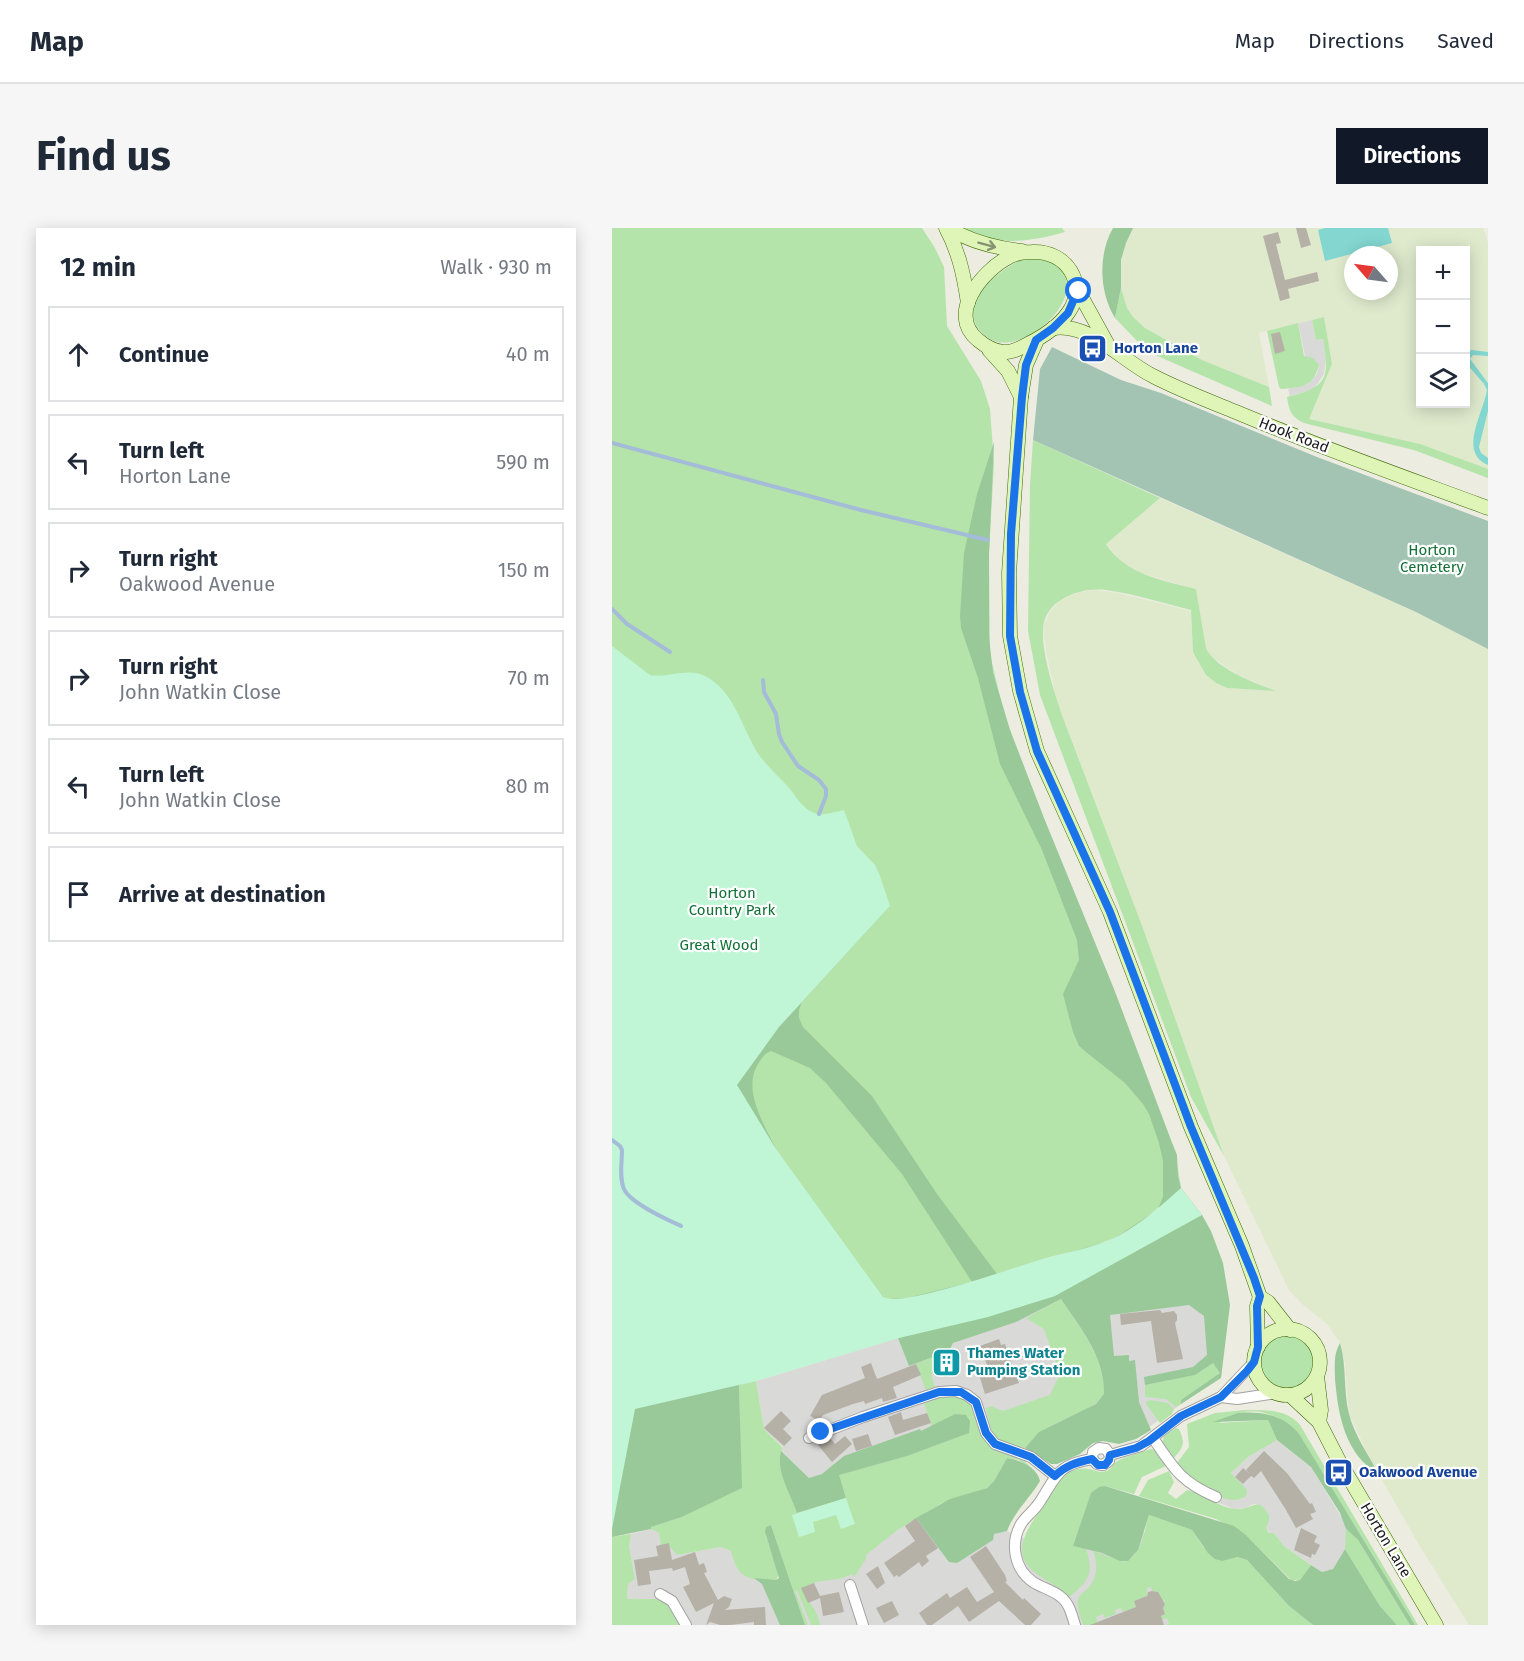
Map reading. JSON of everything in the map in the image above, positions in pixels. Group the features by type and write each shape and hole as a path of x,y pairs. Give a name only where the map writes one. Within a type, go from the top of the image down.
{"street":[{"path":"947,228 962,237 984,245 1043,252 1058,257 1069,269 1075,285 1075,295 1070,308 1053,328 1036,340 1008,352 995,351 982,344"},
{"path":"947,228 955,244 960,263 968,303 969,328 1008,371 1022,397"},
{"path":"968,303 976,286 995,266 1010,256 1029,252"},
{"name":"Hook Road","path":"1075,285 1108,345"},
{"name":"Hook Road","path":"1053,328 1077,329 1108,345 1151,376 1175,387 1278,430 1488,508"},
{"path":"1036,340 1026,365 1022,397 1009,573 1010,636 1020,692 1037,751 1110,912 1191,1127 1242,1246 1260,1296 1268,1302 1290,1330"},
{"path":"1260,1296 1257,1306 1258,1347 1254,1362 1257,1376 1265,1387 1283,1394"},
{"path":"1221,1397 1237,1399 1301,1392 1311,1385 1317,1376 1320,1364 1318,1351 1312,1341 1302,1333 1283,1330 1268,1335 1258,1347"},
{"path":"1075,1625 1064,1599 1029,1579 1019,1566 1016,1555 1016,1538 1021,1525 1038,1505 1055,1476 1071,1465 1092,1459 1095,1464 1103,1465 1108,1461 1110,1455 1136,1448 1181,1416 1221,1397 1254,1362"},
{"name":"Horton Lane","path":"1317,1376 1321,1410 1319,1422"},
{"path":"809,1437 852,1420 939,1392 956,1391 976,1402 986,1433 995,1444 1031,1457 1055,1476"},
{"name":"Horton Lane","path":"1283,1394 1319,1422 1338,1459 1436,1625"},
{"path":"1153,1438 1176,1471 1187,1482 1216,1497"},
{"path":"850,1585 863,1625"},
{"path":"660,1594 672,1601 686,1625"}],"shaded area":[{"path":"1388,228 1392,243 1381,246 1344,246 1344,256 1325,261 1318,230"},
{"path":"1312,320 1316,340 1323,339 1326,358 1324,374 1314,389 1290,396 1288,389 1308,384 1317,374 1319,365 1305,356 1298,323"},
{"path":"1470,350 1488,352 1488,356 1473,355 1470,359"},
{"path":"1470,359 1488,383 1488,411 1479,447 1481,453 1488,458 1488,465 1479,459 1473,442 1487,390 1470,368"},
{"path":"1213,1265 1222,1375 1131,1440 1100,1441 1089,1445 1014,1446 1007,1458 809,1478 781,1451 783,1447 764,1429 756,1381 899,1338"},
{"path":"1277,1440 1311,1467 1345,1523 1347,1536 1345,1549 1333,1569 1322,1572 1284,1546 1266,1527 1269,1515 1262,1506 1254,1504 1234,1509 1214,1501 1217,1494 1234,1500 1243,1499 1231,1473 1248,1457"},
{"path":"1089,1499 1290,1625 681,1625 659,1599 627,1599 628,1584 635,1579 629,1546 631,1534 651,1529 673,1539 677,1555 721,1547 787,1586 864,1554 879,1541 916,1518 1007,1531 1028,1540"}],"green space":[{"path":"612,228 922,228 935,248 944,267 947,326 981,381 990,409 994,463 989,554 990,654 1002,705 1178,1169 1181,1188 1136,1225 1109,1240 933,1293 894,1299 883,1297 878,1318 737,1085 779,1027 889,906 612,833"},
{"path":"963,228 1062,228 1065,232 1013,241 987,238"},
{"path":"1113,228 1133,228 1121,260 1121,288 1115,318 1106,297 1102,273 1105,249"},
{"path":"1133,228 1483,228 1488,243 1488,478 1421,452 1304,423 1294,417 1287,397 1320,388 1332,364 1324,317 1259,333 1269,387 1202,360 1145,328 1127,308 1121,288 1121,260"},
{"path":"1033,255 1056,264 1066,279 1066,293 1060,308 1034,332 1018,340 1003,343 990,339 977,327 973,315 975,302 994,278 1007,268"},
{"path":"1121,288 1127,308 1145,328 1202,360 1269,387 1272,406 1155,355 1140,344 1115,318"},
{"path":"1324,317 1332,364 1309,419 1420,444 1488,469 1488,478 1414,450 1304,423 1293,416 1287,397 1310,389 1323,380 1326,364 1323,339 1316,340 1312,320"},
{"path":"1298,323 1304,356 1313,358 1319,365 1310,382 1295,388 1281,389 1267,331"},
{"name":"Horton Cemetery","path":"1052,347 1121,380 1161,393 1317,457 1488,521 1488,649 1416,612 1033,440 1040,369"},
{"path":"1033,440 1160,498 1106,544 1124,563 1146,575 1196,589 1206,648 1211,655 1227,669 1276,691 1227,688 1206,675 1193,652 1191,610 1128,594 1096,590 1075,593 1066,597 1050,610 1045,619 1044,650 1062,715 1144,931 1224,1156 1191,1097 1040,695 1028,631 1030,485"},
{"path":"994,442 989,554 989,637 993,673 1010,730 1114,989 1177,1155 1181,1188 1211,1231 1223,1263 1230,1305 1221,1378 1181,1404 1181,1400 1220,1373 1213,1363 1195,1375 1145,1385 1144,1377 1193,1367 1207,1355 1204,1316 1189,1305 1110,1315 1114,1356 1129,1355 1129,1361 1135,1360 1139,1402 1151,1430 1136,1439 1119,1444 1103,1441 1093,1443 1080,1454 1057,1464 1051,1464 1025,1448 1039,1432 1096,1404 1104,1394 1101,1368 1096,1356 1084,1332 1061,1299 1016,1322 953,1343 949,1351 909,1366 898,1338 739,1385 742,1488 682,1517 651,1527 651,1529 612,1537 612,1218 881,1295 886,1299 907,1298 972,1282 902,1174 826,1083 810,1068 771,1051 758,1064 752,1085 756,1107 776,1149 666,1065 890,906 802,1002 799,1018 803,1027 872,1096 937,1194 997,1274 1105,1242 1158,1209 1163,1197 1163,1161 1149,1114 1125,1083 1079,1046 1073,1032 1063,994 1079,960 1077,940 1042,850 1000,764 978,678 961,628 964,553 977,494"},
{"path":"1160,498 1416,612 1488,649 1488,1625 1469,1625 1419,1545 1369,1457 1349,1414 1345,1363 1340,1343 1327,1324 1289,1290 1224,1156 1144,931 1057,701 1043,628 1049,613 1061,599 1080,592 1096,590 1118,593 1191,611 1193,652 1206,675 1227,688 1274,691 1237,674 1210,656 1206,648 1196,589 1140,573 1119,560 1106,543"},
{"name":"Horton Country Park","path":"612,646 650,675 692,672 699,673 715,683 731,701 759,755 803,805 812,812 820,814 844,810 857,846 875,865 880,876 890,906 779,1027 737,1085 776,1149 883,1297 894,1299 933,1292 1100,1244 1137,1225 1181,1188 1202,1215 1055,1296 988,1317 899,1338 756,1381 635,1409 612,1529"},
{"path":"1061,1299 1096,1356 1104,1394 1090,1407 1044,1430 1025,1448 1001,1441 990,1426 986,1408 991,1406 1003,1411 1050,1395 1060,1374 1044,1329 1026,1318"},
{"path":"1282,1336 1292,1336 1302,1340 1310,1348 1314,1363 1310,1378 1302,1386 1292,1390 1282,1390 1272,1386 1264,1378 1260,1368 1260,1358 1264,1348 1272,1340"},
{"path":"1340,1343 1351,1421 1378,1473 1358,1456 1341,1419 1335,1370 1335,1356"},
{"path":"938,1355 942,1369 931,1374 935,1387 926,1390 916,1364"},
{"path":"1213,1363 1220,1373 1181,1400 1181,1404 1176,1407 1166,1399 1145,1397 1145,1385 1195,1375"},
{"path":"756,1381 764,1429 783,1448 780,1454 781,1471 798,1513 846,1498 838,1475 907,1456 969,1433 940,1422 932,1427 924,1403 943,1396 958,1396 971,1404 990,1445 999,1452 1023,1460 1036,1472 1019,1460 1007,1458 994,1481 987,1488 942,1503 896,1531 866,1555 866,1559 854,1577 852,1574 843,1578 816,1582 802,1588 820,1625 811,1625 797,1590 795,1591 808,1625 805,1625 771,1525 766,1536 779,1575 776,1580 758,1580 741,1573 731,1551 721,1547 677,1555 671,1548 661,1545 659,1533 650,1527 682,1517 741,1488 739,1385"},
{"path":"1150,1400 1168,1403 1174,1409 1172,1414 1160,1423 1146,1404"},
{"path":"1245,1410 1282,1413 1300,1425 1418,1625 1415,1625 1300,1435 1288,1424 1271,1415 1253,1411 1236,1414 1219,1423 1268,1420 1277,1440 1248,1457 1231,1473 1247,1490 1246,1496 1238,1500 1229,1500 1209,1491 1176,1464 1189,1447 1187,1424 1215,1413"},
{"path":"1238,1413 1272,1416 1287,1423 1300,1435 1415,1625 1410,1625 1358,1540 1346,1529 1340,1513 1311,1467 1277,1440 1268,1420 1213,1422"},
{"path":"955,1414 966,1415 970,1421 969,1433 907,1456 839,1475 846,1498 797,1513 784,1482 780,1466 781,1451 809,1478 822,1474 844,1456 920,1429 921,1431"},
{"path":"1176,1428 1179,1429 1183,1442 1181,1449 1172,1460 1162,1443 1164,1436"},
{"path":"1151,1449 1168,1465 1142,1477 1134,1494 1105,1486 1089,1499 1073,1546 1086,1549 1090,1571 1081,1587 1069,1597 1026,1563 1022,1548 1031,1524 1055,1486 1070,1472 1087,1469 1102,1472 1110,1469 1119,1460"},
{"path":"1007,1458 1027,1465 1040,1481 1007,1531 994,1534 993,1540 957,1563 949,1562 916,1518 950,1499 987,1488 994,1481"},
{"path":"1169,1471 1174,1482 1168,1493 1176,1499 1187,1490 1231,1508 1262,1506 1269,1515 1266,1527 1269,1533 1274,1533 1284,1546 1311,1565 1300,1580 1291,1580 1246,1535 1216,1519 1139,1496 1148,1480"},
{"path":"1105,1486 1234,1526 1246,1535 1289,1579 1295,1581 1300,1580 1311,1565 1322,1572 1333,1569 1345,1549 1380,1606 1397,1625 1313,1625 1289,1606 1247,1560 1237,1557 1222,1561 1215,1559 1192,1530 1149,1515 1138,1550 1128,1561 1120,1561 1102,1553 1073,1546 1091,1493"},
{"path":"846,1498 855,1524 841,1529 836,1515 813,1522 815,1532 799,1537 792,1515"},
{"path":"1149,1515 1192,1530 1204,1548 1247,1560 1289,1606 1313,1625 1165,1625 1169,1624 1167,1618 1162,1620 1161,1616 1165,1614 1164,1600 1160,1598 1158,1592 1152,1591 1151,1587 1147,1588 1147,1596 1134,1601 1136,1607 1123,1612 1121,1608 1115,1610 1116,1614 1104,1618 1103,1614 1096,1617 1099,1625 1083,1625 1078,1600 1092,1583 1096,1574 1096,1560 1093,1551 1124,1562 1130,1559 1139,1549"},
{"path":"771,1525 805,1625 780,1625 762,1584 754,1578 776,1580 779,1578 765,1532 766,1527"},
{"path":"1346,1529 1358,1540 1410,1625 1397,1625 1380,1606 1345,1549"},
{"path":"631,1534 629,1546 635,1579 628,1584 627,1599 659,1599 667,1603 681,1625 612,1625 612,1537"}],"building":[{"path":"1296,228 1306,228 1311,245 1301,248"},
{"path":"1278,232 1281,243 1276,244 1285,280 1317,272 1319,281 1288,289 1290,298 1280,301 1263,236"},
{"path":"1280,332 1285,351 1275,354 1271,334"},
{"path":"1160,1310 1162,1313 1174,1311 1177,1315 1175,1323 1183,1359 1157,1363 1151,1321 1121,1325 1120,1314"},
{"path":"999,1339 1001,1345 1005,1344 1014,1370 1021,1372 1017,1378 1019,1383 985,1394 977,1368 987,1365 980,1346"},
{"name":"Thames Water Pumping Station","path":"949,1351 957,1373 945,1377 938,1355"},
{"path":"871,1363 877,1379 916,1364 921,1375 893,1387 897,1398 883,1402 882,1398 865,1404 864,1401 853,1404 823,1415 819,1421 810,1416 822,1395 865,1378 861,1367"},
{"path":"781,1411 791,1421 783,1429 792,1438 784,1446 764,1428"},
{"path":"901,1412 903,1420 927,1413 931,1423 895,1435 888,1417"},
{"path":"868,1434 872,1446 856,1451 852,1439"},
{"path":"845,1436 852,1444 832,1462 818,1445 830,1438 835,1444"},
{"path":"1264,1451 1287,1473 1310,1504 1312,1503 1316,1512 1310,1514 1313,1519 1296,1528 1261,1471 1254,1478 1251,1476 1243,1484 1235,1477 1243,1468 1251,1475 1246,1470"},
{"path":"916,1518 938,1548 926,1556 929,1561 922,1567 919,1562 899,1577 897,1575 894,1577 884,1563 915,1541 905,1526"},
{"path":"1301,1528 1317,1536 1314,1542 1320,1545 1311,1558 1294,1550"},
{"path":"669,1543 672,1560 695,1552 699,1565 704,1563 707,1572 704,1573 718,1600 724,1596 732,1599 725,1610 765,1607 766,1625 754,1625 754,1622 720,1625 710,1622 706,1625 714,1603 696,1612 683,1587 690,1584 685,1567 673,1571 672,1568 649,1571 651,1584 638,1586 634,1560 658,1556 656,1546"},
{"path":"986,1546 1005,1575 1007,1581 1005,1582 1041,1614 1031,1625 1025,1625 999,1601 969,1622 958,1606 932,1625 927,1625 919,1613 947,1593 950,1598 967,1587 977,1602 994,1592 970,1557"},
{"path":"878,1566 885,1583 877,1589 866,1574"},
{"path":"814,1583 820,1596 839,1592 844,1612 823,1616 820,1598 808,1603 801,1588"},
{"path":"1148,1592 1158,1592 1165,1604 1163,1608 1165,1614 1161,1616 1164,1625 1090,1625 1136,1607 1134,1601 1147,1596"},
{"path":"892,1601 899,1615 884,1623 876,1608"}],"waterway":[{"path":"612,443 861,510 988,540"},
{"path":"612,609 627,624 670,652"},
{"path":"763,680 764,692 776,714 782,742 798,766 819,780 826,789 826,796 819,814"},
{"path":"612,1140 622,1150 622,1180 628,1194 649,1210 681,1226"}],"place":[{"name":"Horton Lane","path":"1093,348"},
{"name":"Thames Water Pumping Station","path":"946,1362"},
{"name":"Oakwood Avenue","path":"1338,1472"}],"route":[{"path":"821,1432 939,1392 947,1390 961,1392 976,1402 986,1433 995,1444 1031,1457 1055,1476 1067,1466 1092,1459 1095,1464 1105,1465 1110,1455 1141,1446 1181,1416 1221,1397 1254,1362 1258,1347 1257,1306 1260,1296 1254,1278 1191,1127 1110,912 1037,751 1020,692 1010,636 1011,534 1026,365 1036,340 1068,313 1075,295 1075,285 1079,291"}],"park label":[{"name":"Great Wood","path":"719,945"}]}
